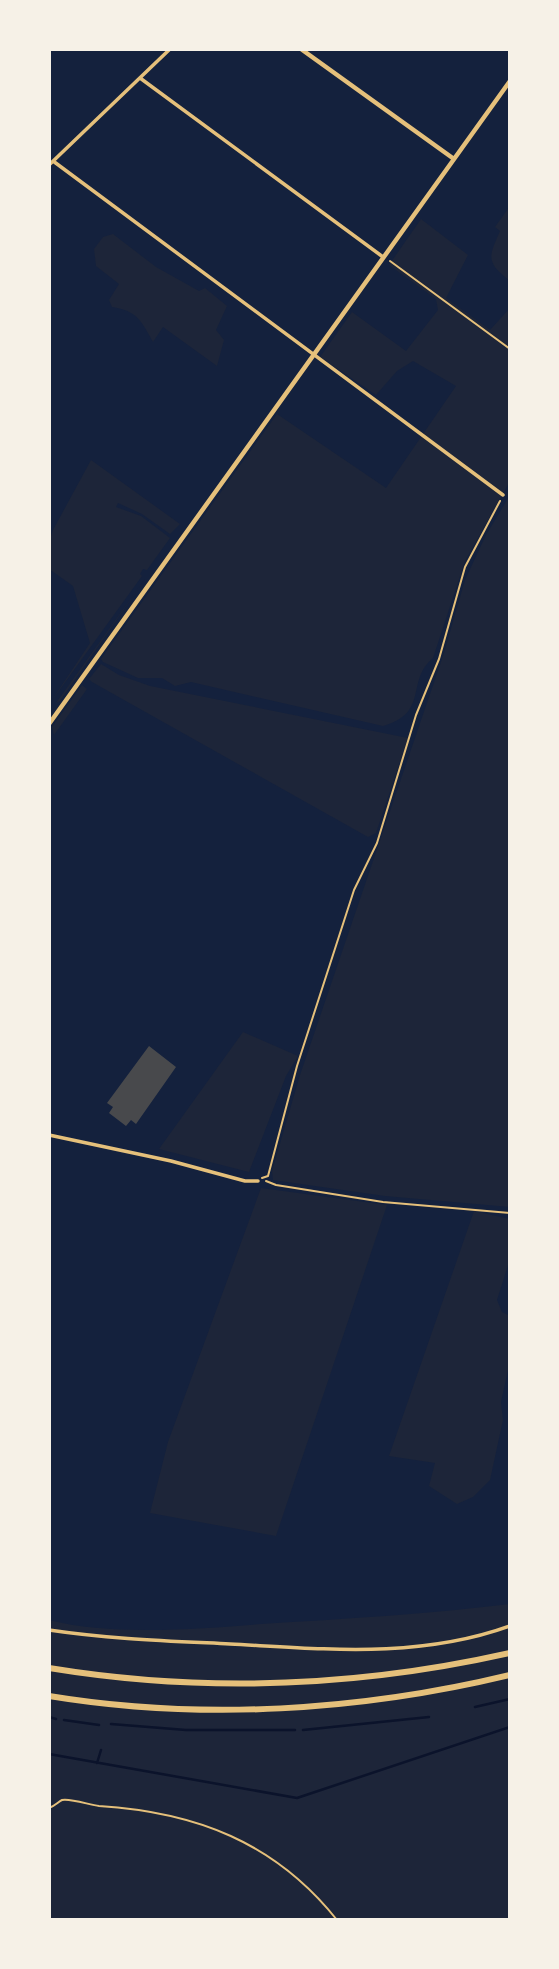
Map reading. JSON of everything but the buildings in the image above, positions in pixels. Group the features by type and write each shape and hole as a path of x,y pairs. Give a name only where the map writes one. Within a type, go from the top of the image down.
{"highway":[{"path":"49,1668 137,1679 211,1684 304,1682 430,1669 510,1653"},
{"path":"49,1696 173,1708 254,1708 348,1703 434,1691 510,1675"}],"street":[{"path":"170,49 51,163 503,495"},
{"path":"301,49 454,159"},
{"path":"140,78 383,257"},
{"path":"49,724 510,81"},
{"path":"49,1135 171,1161 245,1181 259,1180"},
{"path":"49,1630 150,1640 373,1651 445,1644 510,1626"}],"path":[{"path":"383,257 510,349"},
{"path":"259,1180 268,1176 297,1066 347,910 377,843 416,715 439,659 465,567 503,495"},
{"path":"266,1181 276,1185 383,1202 510,1213"},
{"path":"49,1808 61,1800 151,1811 202,1822 228,1833 273,1861 326,1907 337,1920"}],"shaded area":[{"path":"510,206 510,281 491,259 500,231 495,227"},
{"path":"421,219 468,255 446,298 490,330 510,308 510,481 465,561 433,658 420,677 407,713 383,726 191,682 175,686 162,678 138,678 103,662 101,659 277,414 386,488 456,386 413,361 397,371 376,395 320,357 352,312 406,351 438,310 436,299 389,265"},
{"path":"113,234 156,267 199,291 205,288 227,306 216,330 224,340 217,366 163,327 153,342 133,314 112,307 109,300 119,284 96,266 94,249 103,237"},
{"path":"91,460 180,524 170,534 142,514 118,503 116,507 141,516 170,538 147,570 143,569 140,574 142,576 50,703 90,643 73,586 49,569 49,542"},
{"path":"510,495 510,1207 385,1196 273,1180 272,1171 300,1075 444,653 465,580 486,535"},
{"path":"145,579 60,701 56,703"},
{"path":"101,664 119,675 150,686 408,738 376,833 368,837 92,682 89,679"},
{"path":"82,685 87,689 54,735 52,727"},
{"path":"243,1032 298,1056 286,1076 249,1172 159,1149"},
{"path":"261,1188 387,1205 276,1536 150,1513 168,1442"},
{"path":"474,1211 510,1219 510,1259 497,1300 502,1312 510,1316 510,1361 501,1402 503,1420 490,1480 473,1497 457,1504 429,1486 435,1463 389,1456"},
{"path":"510,1604 510,1920 49,1920 49,1620 126,1630 182,1629 386,1616"}],"waterway":[{"path":"475,1707 510,1699"},
{"path":"49,1717 56,1719"},
{"path":"303,1730 429,1717"},
{"path":"64,1720 99,1725"},
{"path":"111,1724 186,1730 295,1730"},
{"path":"49,1754 297,1798 510,1727"},
{"path":"97,1763 101,1750"}]}
